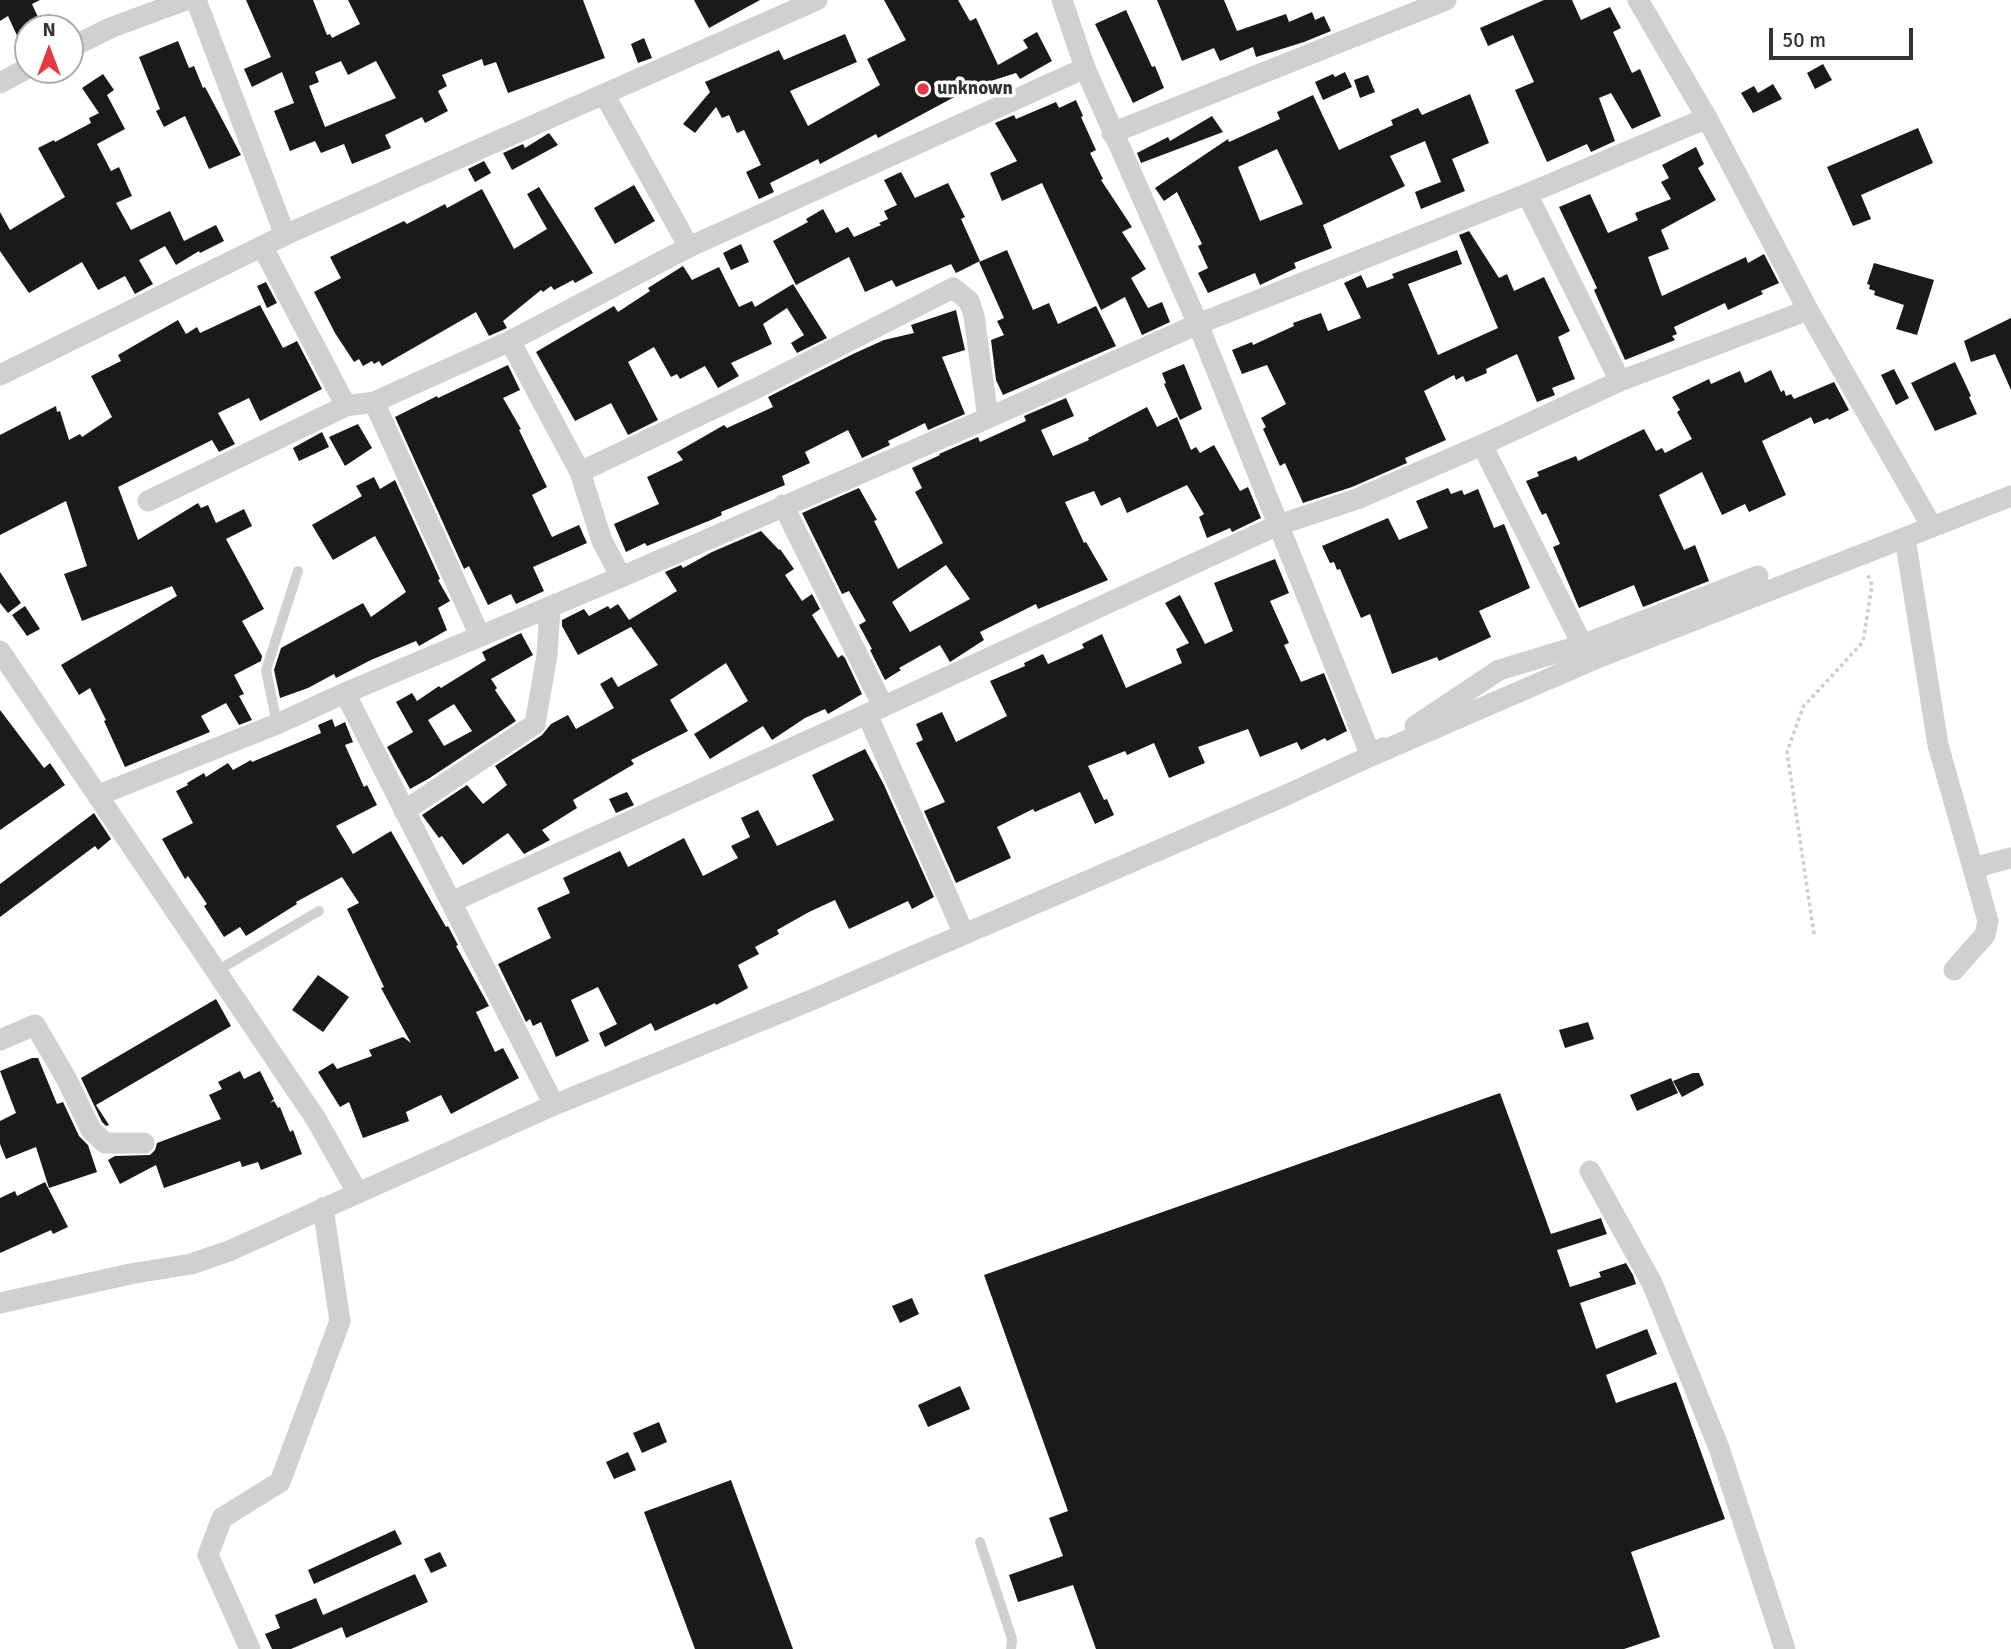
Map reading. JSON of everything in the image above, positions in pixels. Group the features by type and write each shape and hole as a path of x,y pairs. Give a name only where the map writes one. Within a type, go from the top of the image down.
{"street":[{"path":"84,41 110,28 186,0"},
{"path":"196,0 285,235"},
{"path":"0,375 285,235 817,0"},
{"path":"1062,0 1085,68 1198,324 1371,756"},
{"path":"1112,133 1446,0"},
{"path":"1638,0 1707,118 1808,310 1931,525"},
{"path":"148,501 346,405 374,402 510,341 689,247 1085,68"},
{"path":"604,94 689,247"},
{"path":"99,795 277,724 621,577 1198,324 1527,194 1707,118"},
{"path":"1527,194 1620,381"},
{"path":"262,246 346,405"},
{"path":"580,472 757,388 953,288 969,301 974,316 988,418"},
{"path":"450,902 1278,525 1357,499 1620,381 1808,310"},
{"path":"510,341 580,472 602,541 621,577"},
{"path":"374,402 480,636"},
{"path":"1482,445 1586,653"},
{"path":"1586,653 1859,555 2011,496"},
{"path":"783,505 875,710 964,934"},
{"path":"1905,538 1938,745 1987,921 1985,935 1954,970"},
{"path":"0,1303 130,1274 191,1264 229,1251 554,1105 678,1056 1282,797 1586,653 1758,576"},
{"path":"404,811 535,723 547,655 550,607"},
{"path":"0,651 316,1119 357,1192"},
{"path":"345,693 554,1105"},
{"path":"1973,867 2011,858"},
{"path":"0,1040 35,1025 66,1078 91,1130 105,1143 144,1143"},
{"path":"1590,1171 1652,1283 1719,1448 1785,1649"},
{"path":"250,1649 208,1555 222,1518 280,1482 340,1321 323,1208"}],"lane":[{"path":"277,724 266,670 298,571"},
{"path":"215,972 319,911"},
{"path":"980,1542 1012,1639 1011,1649"}],"path":[{"path":"1814,933 1787,752 1803,707 1863,642 1872,584 1859,555"}],"building":[{"path":"0,0 40,0 32,4 37,14 14,14 14,29 8,16 0,21"},
{"path":"246,0 313,0 327,35 330,34 332,38 360,24 348,0 583,0 605,58 508,93 496,62 484,66 482,59 442,75 447,86 438,91 448,111 425,123 422,117 385,135 391,148 352,164 344,144 321,153 315,141 290,151 274,111 294,103 282,72 252,87 244,69 271,57","holes":["341,61 348,75 376,61 396,98 325,127 309,86 319,82 315,72"]},
{"path":"694,0 760,0 709,28"},
{"path":"884,0 958,0 970,21 976,18 998,65 1028,48 1023,40 1037,32 1052,61 1020,79 1016,73 959,91 960,94 878,138 876,134 820,164 818,159 770,183 774,192 759,199 746,172 761,165 744,130 737,133 729,115 722,118 716,107 695,133 683,124 710,92 705,82 779,50 784,60 845,34 857,62 790,91 808,126 880,85 867,59 906,40"},
{"path":"1157,0 1224,0 1237,31 1286,14 1289,22 1312,12 1315,20 1324,16 1331,31 1256,57 1253,47 1220,61 1214,48 1182,61"},
{"path":"1544,0 1572,0 1581,20 1610,7 1621,28 1613,32 1632,73 1640,69 1661,116 1632,129 1611,93 1599,98 1615,141 1591,152 1587,144 1547,162 1515,90 1534,82 1513,35 1488,46 1480,28"},
{"path":"1126,10 1164,88 1133,103 1095,24"},
{"path":"644,38 652,58 638,63 631,44"},
{"path":"178,41 189,68 194,66 203,88 205,87 241,155 209,169 185,116 164,127 156,111 160,109 139,57"},
{"path":"1823,64 1832,80 1815,89 1807,73"},
{"path":"1345,72 1352,87 1323,100 1315,82"},
{"path":"103,74 114,90 107,95 125,129 97,144 111,171 119,167 132,196 116,203 131,230 170,211 184,241 216,225 224,241 200,253 199,251 176,265 165,246 139,260 153,284 135,294 125,276 98,290 82,262 29,293 0,251 0,212 10,230 65,197 38,148 91,123 89,118 99,113 82,88"},
{"path":"1368,75 1375,92 1360,98 1354,80"},
{"path":"1773,84 1782,99 1753,113 1741,93 1754,86 1758,93"},
{"path":"1470,94 1489,143 1452,159 1465,191 1421,209 1415,192 1441,182 1425,141 1390,156 1405,186 1323,225 1332,248 1294,263 1296,268 1260,285 1255,273 1208,293 1198,273 1208,268 1198,246 1202,244 1177,192 1164,201 1155,188 1228,139 1229,142 1280,119 1277,112 1313,95 1339,150 1393,125 1391,120 1418,108 1422,115","holes":["1277,149 1303,204 1260,221 1238,167"]},
{"path":"1076,100 1096,150 1090,153 1103,179 1101,180 1132,227 1122,232 1146,269 1131,278 1148,308 1162,302 1170,322 1142,335 1125,297 1101,310 1042,183 1002,201 990,173 1017,161 995,123 1014,115 1016,119 1056,102 1059,108"},
{"path":"1212,116 1223,132 1141,163 1137,153 1168,137 1170,141"},
{"path":"1918,128 1933,163 1861,195 1871,219 1853,226 1827,167"},
{"path":"549,133 558,145 512,170 503,153 523,144 525,148"},
{"path":"1696,147 1704,164 1698,168 1716,200 1661,230 1669,249 1648,257 1662,296 1746,257 1748,263 1764,254 1779,283 1761,291 1763,294 1728,310 1725,303 1674,327 1677,334 1672,336 1675,340 1625,360 1594,290 1597,288 1559,207 1590,194 1608,233 1638,220 1635,213 1671,199 1661,182 1669,178 1662,165"},
{"path":"484,161 491,173 475,182 468,169"},
{"path":"901,172 915,198 948,183 965,217 961,219 980,261 956,273 951,264 896,287 892,280 865,292 849,257 796,285 773,241 808,222 806,219 823,209 836,233 848,227 854,237 881,225 879,223 888,219 884,211 897,205 884,180"},
{"path":"634,185 655,221 615,244 594,208"},
{"path":"539,187 593,273 554,290 551,286 543,292 541,290 503,321 507,328 489,336 476,312 382,366 379,361 363,366 359,359 354,362 335,333 314,292 341,278 330,257 404,221 407,224 445,204 447,208 482,189 514,249 547,229 527,194"},
{"path":"1469,231 1499,278 1507,274 1514,291 1544,277 1570,331 1558,337 1575,379 1552,388 1555,395 1537,402 1517,354 1486,369 1487,373 1466,382 1463,376 1456,380 1454,375 1424,391 1446,440 1405,458 1407,463 1352,487 1303,503 1285,463 1280,466 1263,429 1266,427 1261,418 1286,404 1267,365 1242,374 1232,350 1252,342 1253,345 1294,326 1293,323 1321,313 1328,331 1361,318 1344,283 1361,275 1367,288 1394,278 1392,274 1457,250 1462,264 1408,284 1438,355 1498,328 1459,235"},
{"path":"741,244 749,262 731,270 723,253"},
{"path":"1007,250 1033,310 1049,303 1058,324 1096,306 1116,346 1003,395 996,380 991,340 1004,335 997,321 1004,318 979,262"},
{"path":"1874,263 1934,280 1917,335 1896,329 1904,305 1874,295 1875,291 1869,289 1870,285 1867,284"},
{"path":"683,266 692,280 719,267 739,307 752,301 755,307 793,284 827,338 797,353 791,343 804,335 787,308 763,324 772,344 731,363 739,376 718,388 705,366 680,379 677,374 671,377 654,347 628,362 658,420 628,435 611,403 575,421 536,352 614,306 618,312 650,291 648,288"},
{"path":"266,282 277,303 267,308 257,286"},
{"path":"260,305 283,348 297,341 322,389 260,421 249,398 218,413 235,444 219,452 212,440 118,487 138,540 198,503 201,508 208,505 216,523 244,509 252,526 226,539 264,609 242,621 262,656 261,661 234,675 244,694 239,696 252,720 239,725 226,703 201,716 210,732 125,767 90,688 79,695 61,665 177,596 172,586 82,621 64,574 87,566 66,501 0,535 0,435 56,406 69,440 80,434 82,437 112,417 91,376 121,361 118,355 178,320 186,334 197,327 200,333"},
{"path":"956,310 965,350 942,357 965,414 928,430 925,423 888,441 890,445 862,458 848,430 805,452 810,463 782,476 785,485 721,512 722,515 711,520 626,552 614,524 659,504 647,477 683,460 677,452 724,425 727,428 773,407 768,397 884,340 914,333 911,325"},
{"path":"2011,318 2011,390 1995,354 1971,362 1964,341"},
{"path":"1955,362 1977,414 1935,431 1911,383"},
{"path":"1184,364 1202,409 1180,420 1162,373"},
{"path":"508,365 520,390 503,398 521,429 519,430 547,487 532,495 552,537 579,525 587,543 533,567 544,591 516,604 511,594 488,605 469,566 464,569 395,417"},
{"path":"1894,369 1909,398 1896,405 1881,375"},
{"path":"1771,370 1781,392 1784,390 1786,396 1791,394 1794,399 1834,382 1849,410 1814,424 1811,417 1762,441 1786,495 1749,512 1745,504 1722,515 1702,472 1659,495 1684,550 1695,545 1709,581 1643,607 1634,585 1579,608 1553,547 1560,544 1546,513 1542,515 1526,481 1539,476 1537,472 1576,456 1578,461 1644,429 1656,451 1662,448 1665,453 1692,439 1672,397 1709,379 1711,384 1740,371 1745,383"},
{"path":"1066,398 1074,416 1041,430 1053,456 1089,440 1088,438 1147,407 1157,427 1177,417 1191,450 1196,447 1200,453 1214,445 1240,491 1248,487 1261,518 1232,532 1230,528 1207,538 1199,517 1204,514 1187,485 1127,513 1120,497 1101,506 1094,491 1065,502 1084,543 1086,542 1108,580 1038,609 1036,604 980,632 984,640 950,662 940,645 899,668 901,670 885,680 859,625 866,621 849,591 842,594 802,513 859,488 877,520 874,521 898,569 943,543 915,492 922,488 912,468 978,437 980,442 1026,421 1024,416","holes":["946,565 970,599 910,632 892,602"]},
{"path":"358,424 372,448 345,466 329,437"},
{"path":"322,432 329,447 299,461 293,448"},
{"path":"374,477 380,489 395,480 440,579 438,580 450,601 438,608 447,630 419,646 416,641 336,678 334,674 308,688 280,698 274,670 281,648 363,603 371,617 406,592 375,536 333,560 312,525 362,496 356,486"},
{"path":"1448,488 1451,494 1462,490 1464,495 1478,489 1494,528 1504,524 1530,588 1479,611 1491,637 1439,661 1437,657 1392,674 1370,614 1361,618 1340,569 1337,570 1334,562 1330,563 1322,546 1388,518 1399,540 1428,528 1416,501"},
{"path":"761,531 780,549 794,569 785,575 802,601 812,594 820,609 812,615 838,658 842,655 845,658 862,694 828,714 825,709 805,718 772,740 763,726 710,759 694,734 748,701 726,663 670,700 688,731 631,760 634,764 573,800 577,808 542,830 550,840 524,854 508,833 463,865 442,836 439,838 422,815 467,785 483,804 507,785 495,766 542,735 551,724 568,715 576,729 614,708 600,684 612,677 618,687 658,665 631,627 578,655 562,626 562,620 584,609 589,616 618,604 629,620 677,591 665,572 681,565 683,568"},
{"path":"1275,559 1289,593 1270,601 1289,643 1284,645 1301,682 1324,673 1347,731 1301,750 1297,742 1260,757 1248,729 1198,747 1205,763 1169,778 1154,743 1127,755 1125,751 1088,766 1114,815 1095,824 1080,792 1035,812 1033,809 997,827 1011,858 956,883 924,811 945,802 916,743 923,740 916,724 942,712 956,742 1007,716 990,681 1025,666 1024,663 1043,654 1048,664 1084,648 1082,644 1102,634 1126,688 1182,663 1176,649 1189,643 1165,603 1180,595 1205,644 1233,631 1214,583"},
{"path":"0,572 21,603 8,613 0,603"},
{"path":"25,606 40,629 27,636 12,615"},
{"path":"521,633 533,655 491,679 497,688 495,690 516,721 410,789 387,747 413,732 396,702 412,693 417,701 439,686 441,688 486,660 482,652","holes":["454,704 472,731 444,746 428,720"]},
{"path":"0,710 44,768 50,763 65,785 0,830"},
{"path":"332,719 335,727 345,722 353,742 345,745 364,787 367,785 377,805 336,826 353,854 391,831 446,927 448,926 489,1006 476,1012 495,1052 503,1048 519,1078 451,1114 441,1095 406,1112 409,1121 363,1138 349,1102 340,1107 318,1072 333,1063 337,1069 372,1056 369,1050 403,1037 411,1043 381,988 384,987 347,909 359,903 342,877 296,902 297,904 246,936 240,927 224,937 204,906 207,904 188,876 185,879 162,839 193,823 176,791 188,785 187,783 204,773 206,777 228,763 233,770 251,760 252,762 321,733 318,725"},
{"path":"865,749 934,897 912,909 908,901 849,929 835,900 777,930 779,934 755,947 759,954 738,965 748,988 655,1031 651,1023 605,1047 599,1033 617,1024 598,987 571,1000 589,1041 556,1057 541,1022 533,1026 530,1019 526,1022 498,964 551,938 537,908 570,893 563,878 620,851 628,867 684,838 703,876 738,858 731,846 750,837 741,818 758,810 777,846 834,820 812,775"},
{"path":"627,792 634,805 616,813 609,799"},
{"path":"94,813 111,839 98,850 95,846 0,917 0,884"},
{"path":"318,975 349,997 323,1032 292,1010"},
{"path":"216,999 231,1026 96,1105 109,1125 106,1126 81,1078"},
{"path":"1588,1022 1594,1039 1565,1048 1559,1030"},
{"path":"38,1058 57,1104 63,1102 79,1136 88,1145 97,1172 49,1188 36,1147 6,1159 0,1144 0,1121 16,1113 0,1071"},
{"path":"240,1071 244,1079 260,1071 274,1099 270,1103 274,1101 278,1108 280,1107 302,1154 261,1170 258,1162 242,1167 240,1161 164,1188 156,1165 120,1184 108,1160 115,1156 150,1155 157,1143 221,1119 209,1095 222,1089 218,1082"},
{"path":"1699,1073 1704,1085 1682,1097 1673,1081"},
{"path":"1671,1078 1678,1093 1637,1111 1630,1095"},
{"path":"1500,1093 1551,1234 1601,1218 1607,1234 1557,1250 1570,1287 1601,1277 1599,1272 1626,1263 1633,1275 1636,1284 1580,1303 1596,1349 1647,1329 1657,1354 1606,1375 1616,1403 1676,1382 1725,1519 1631,1552 1660,1637 1624,1649 1096,1649 1073,1585 1018,1602 1009,1575 1063,1556 1049,1518 1068,1511 984,1275"},
{"path":"45,1182 68,1227 53,1234 51,1230 0,1253 0,1198 15,1191 17,1196"},
{"path":"912,1298 919,1314 900,1323 892,1306"},
{"path":"960,1386 970,1409 928,1427 918,1405"},
{"path":"659,1422 667,1442 642,1453 633,1433"},
{"path":"628,1452 636,1470 614,1479 606,1462"},
{"path":"731,1480 793,1649 695,1649 644,1512"},
{"path":"395,1530 402,1544 314,1584 308,1570"},
{"path":"440,1552 447,1566 431,1573 424,1559"},
{"path":"415,1574 428,1602 346,1638 342,1627 291,1649 272,1649 265,1634 280,1628 275,1615 316,1598 323,1615"}],"place":[{"name":"unknown","path":"923,89"}]}
